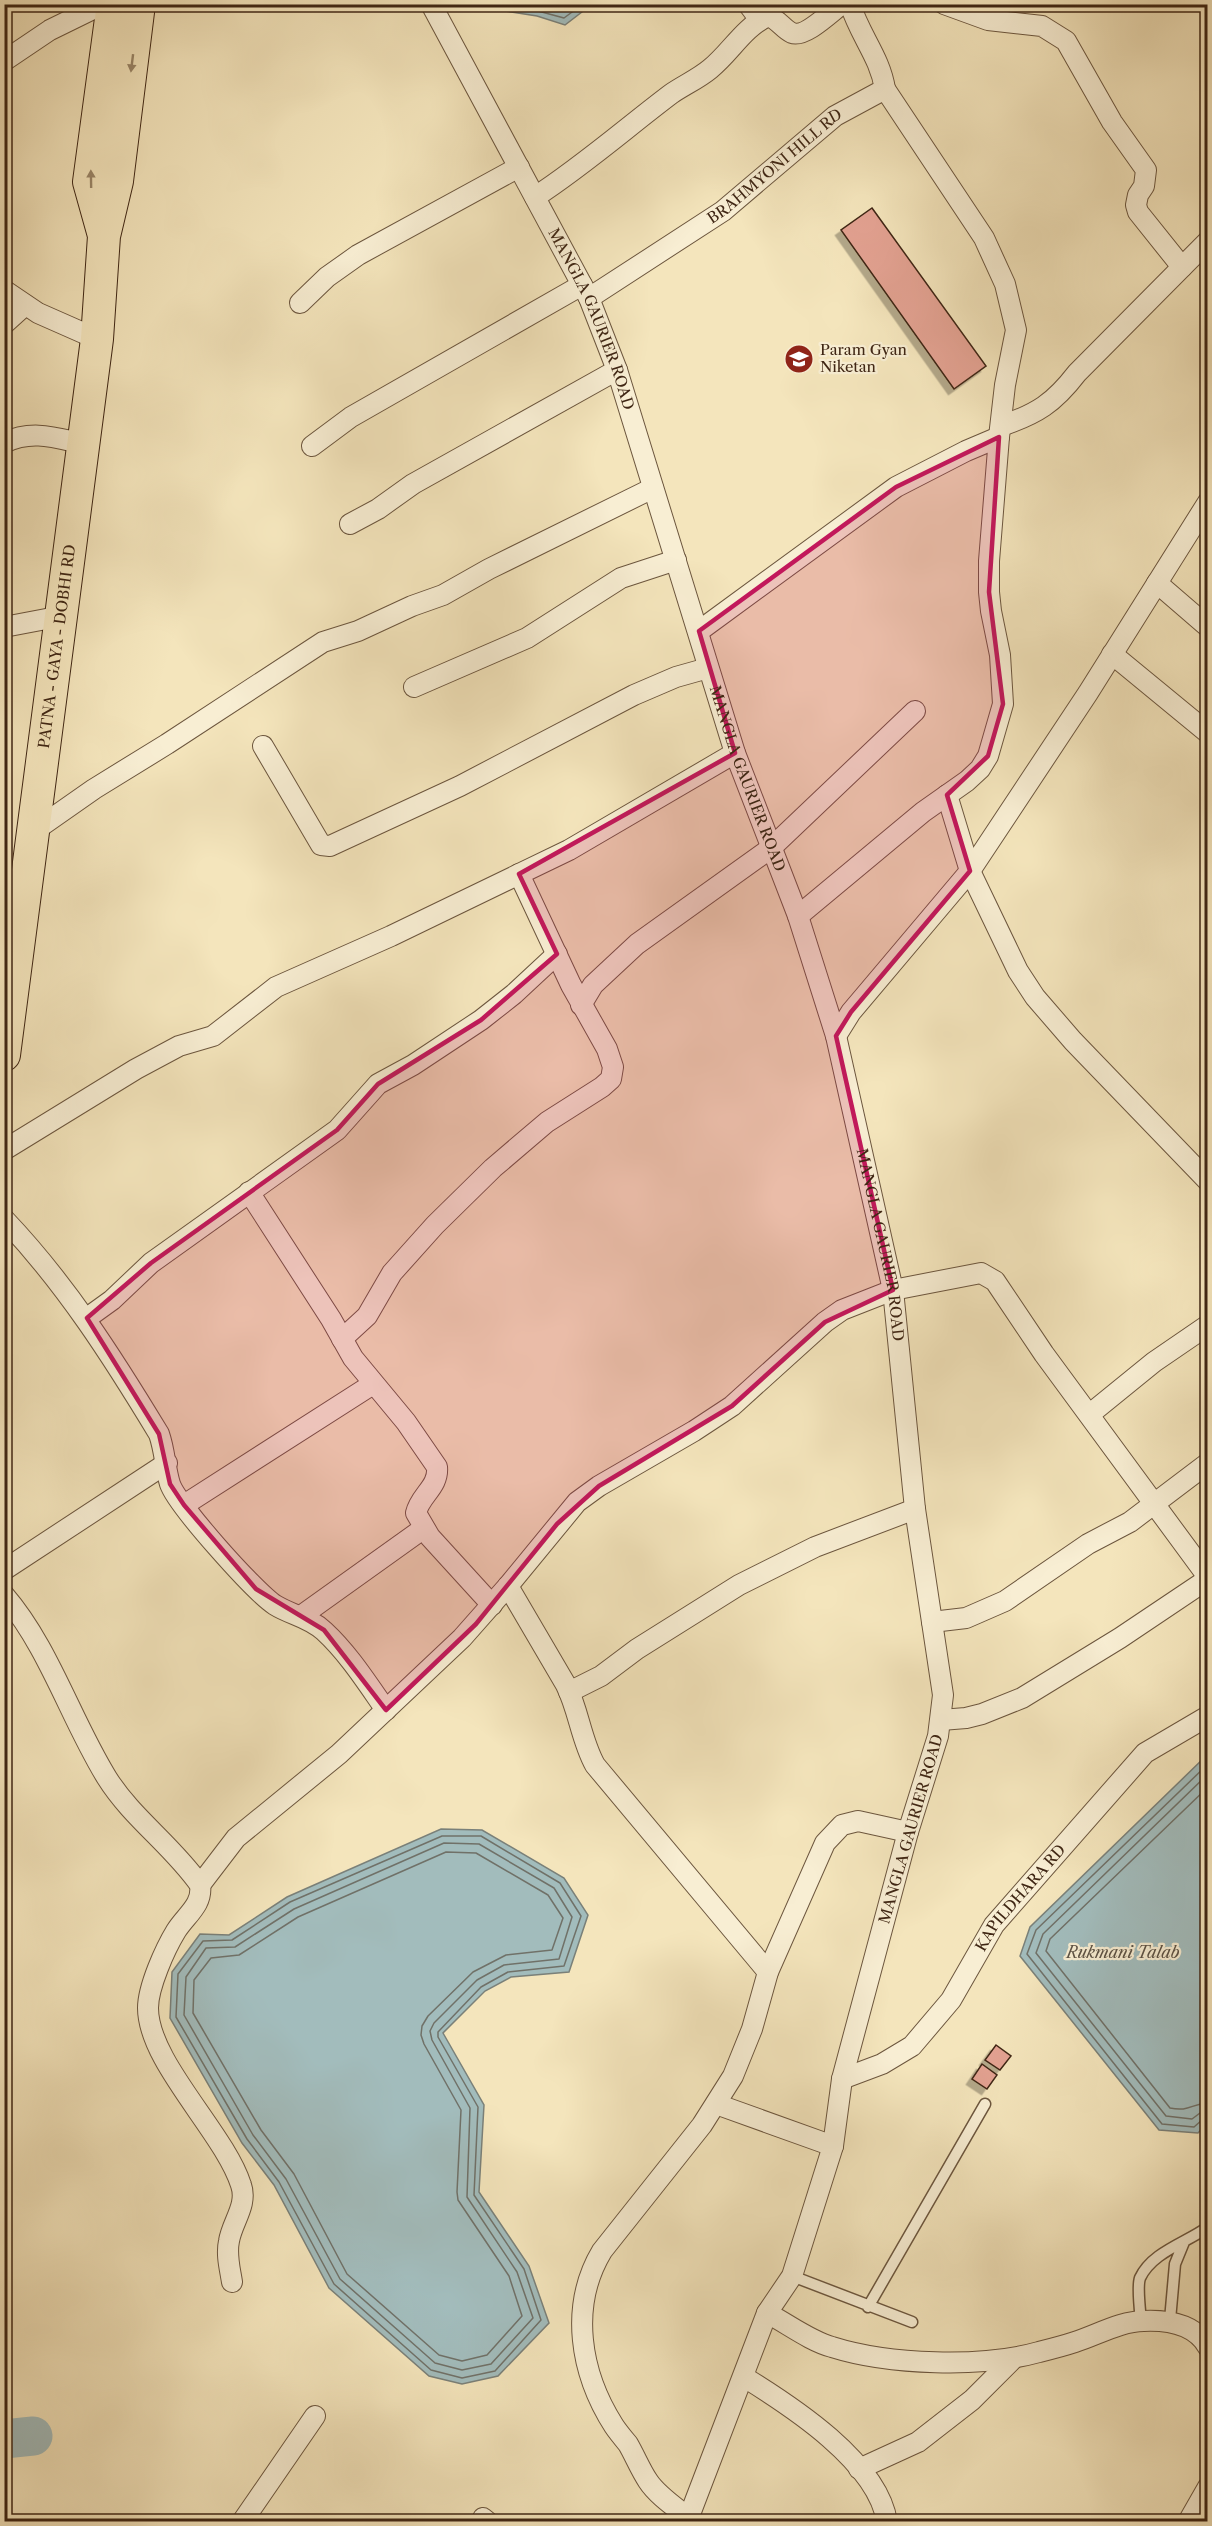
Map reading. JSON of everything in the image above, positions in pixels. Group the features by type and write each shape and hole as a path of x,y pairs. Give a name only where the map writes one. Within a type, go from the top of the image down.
{"main road":[{"name":"PATNA - GAYA - DOBHI RD","path":"104,236 89,182 113,4"},
{"name":"PATNA - GAYA - DOBHI RD","path":"4,1055 98,339 104,236 117,181 139,4"}],"street":[{"path":"4,61 50,30 103,4"},
{"name":"MANGLA GAURIER ROAD","path":"431,4 586,292 616,370 699,631 708,668 735,753 798,916 836,1036 893,1290 915,1509 943,1695 941,1720 933,1756 908,1832 842,2079 833,2146 792,2276 767,2313 688,2520"},
{"path":"535,197 587,161 674,92 712,68 750,27 754,12 774,18 791,33 798,34 806,31 842,4"},
{"path":"798,916 980,769 988,756 1003,704 1000,655 989,592 989,561 1005,385 1016,330 1005,284 984,238 885,89 882,68 856,25 850,4"},
{"path":"944,4 988,20 1042,26 1066,41 1112,122 1126,138 1146,170 1137,205 1138,212 1182,267"},
{"name":"BRAHMYONI HILL RD","path":"312,446 351,417 586,292 723,211 834,116 885,89"},
{"path":"300,303 327,277 358,255 519,167"},
{"path":"699,631 896,487 1045,407 1208,241"},
{"path":"4,290 38,313 98,339"},
{"path":"4,324 26,305"},
{"path":"350,524 378,509 421,479 616,370"},
{"path":"4,443 21,435 35,434 84,444"},
{"path":"34,831 94,789 323,642 358,631 412,606 443,595 489,569 653,488"},
{"path":"836,1036 851,1012 970,871 1204,514"},
{"path":"414,687 527,638 621,578 676,560"},
{"path":"1157,583 1208,627"},
{"path":"4,627 62,616"},
{"path":"1112,654 1208,733"},
{"path":"262,746 303,812 315,837 321,845 330,846 459,786 634,695 676,677 708,668"},
{"path":"581,1005 593,985 637,944 771,848 915,711"},
{"path":"4,1150 144,1065 179,1046 213,1036 276,987 391,936 569,850 735,753"},
{"path":"947,795 970,871 1018,971 1035,996 1073,1041 1208,1181"},
{"path":"342,1339 367,1316 392,1273 435,1225 493,1168 539,1127 611,1079 613,1067 607,1049 581,1005 519,874"},
{"path":"87,1318 112,1300 151,1263 337,1130 378,1084 432,1053 500,1006 556,954"},
{"path":"249,1192 353,1358 406,1422 437,1467 438,1475 434,1485 418,1504 416,1513 424,1528 492,1605"},
{"path":"4,1219 55,1276 87,1318 159,1434 170,1484 184,1505 256,1589 278,1606 302,1616 324,1630 338,1645 386,1710"},
{"path":"200,1885 236,1838 339,1754 448,1652 492,1605 578,1502 599,1486 694,1431 732,1406 825,1322 842,1310 893,1290 981,1273 989,1276 1007,1297 1044,1354 1208,1578 1120,1638 1022,1698 1003,1708 982,1714 941,1720"},
{"path":"1090,1414 1154,1362 1208,1325"},
{"path":"184,1505 373,1384"},
{"path":"4,1570 167,1463"},
{"path":"932,1622 966,1618 1005,1601 1088,1544 1130,1522 1154,1506 1208,1463"},
{"path":"569,1692 602,1676 637,1649 740,1585 815,1547 915,1509"},
{"path":"302,1616 424,1528"},
{"path":"508,1586 569,1692 583,1741 595,1765 768,1972"},
{"path":"4,1595 22,1619 107,1777 119,1795 200,1885 202,1895 167,1948 150,1993 148,2008 157,2042 166,2060 229,2158 242,2186 242,2204 229,2241 227,2254 232,2282"},
{"name":"KAPILDHARA RD","path":"842,2079 882,2064 912,2046 951,2000 994,1925 1145,1753 1208,1716"},
{"path":"688,2520 649,2482 607,2414 593,2386 582,2343 582,2314 592,2267 602,2251 717,2104 743,2055 768,1972 825,1843 842,1825 858,1821 908,1832"},
{"path":"717,2104 833,2146"},
{"path":"767,2313 830,2347 871,2356 919,2361 1012,2360 1141,2321 1170,2320 1186,2327 1208,2347"},
{"path":"859,2469 918,2442 972,2400 1012,2360"},
{"path":"744,2377 800,2412 833,2442 859,2469 882,2501 887,2522"},
{"path":"242,2522 315,2416"},
{"path":"1188,2522 1208,2487"}],"lane":[{"path":"868,2307 985,2104"},
{"path":"1141,2321 1139,2279 1154,2260 1208,2227"},
{"path":"1170,2320 1175,2264 1184,2242"},
{"path":"792,2276 912,2322"}],"highlighted area":[{"path":"999,437 989,592 1003,704 988,756 947,795 970,871 851,1012 836,1036 893,1290 825,1322 732,1406 599,1486 557,1524 476,1624 386,1710 324,1630 256,1589 184,1505 170,1484 159,1434 87,1318 151,1263 337,1130 378,1084 481,1020 557,954 519,874 735,753 699,631 896,487"}],"water":[{"path":"482,5 591,5 565,25 537,16 486,8"},
{"name":"Rukmani Talab","path":"1207,1755 1207,2123 1198,2133 1159,2130 1020,1956 1030,1927"},
{"path":"441,1829 482,1830 564,1878 588,1915 569,1972 511,1977 485,1991 443,2033 484,2105 479,2192 529,2266 549,2323 498,2376 462,2384 429,2376 329,2288 274,2185 242,2143 170,2018 172,1972 200,1934 229,1935 287,1897"}],"building":[{"path":"872,208 986,366 954,389 841,230"},
{"path":"996,2045 1011,2056 1000,2070 985,2060"},
{"path":"982,2064 997,2075 987,2089 972,2079"}],"waterway":[{"path":"4,2439 33,2436"}],"place":[{"name":"Param Gyan Niketan","path":"799,359"}]}
